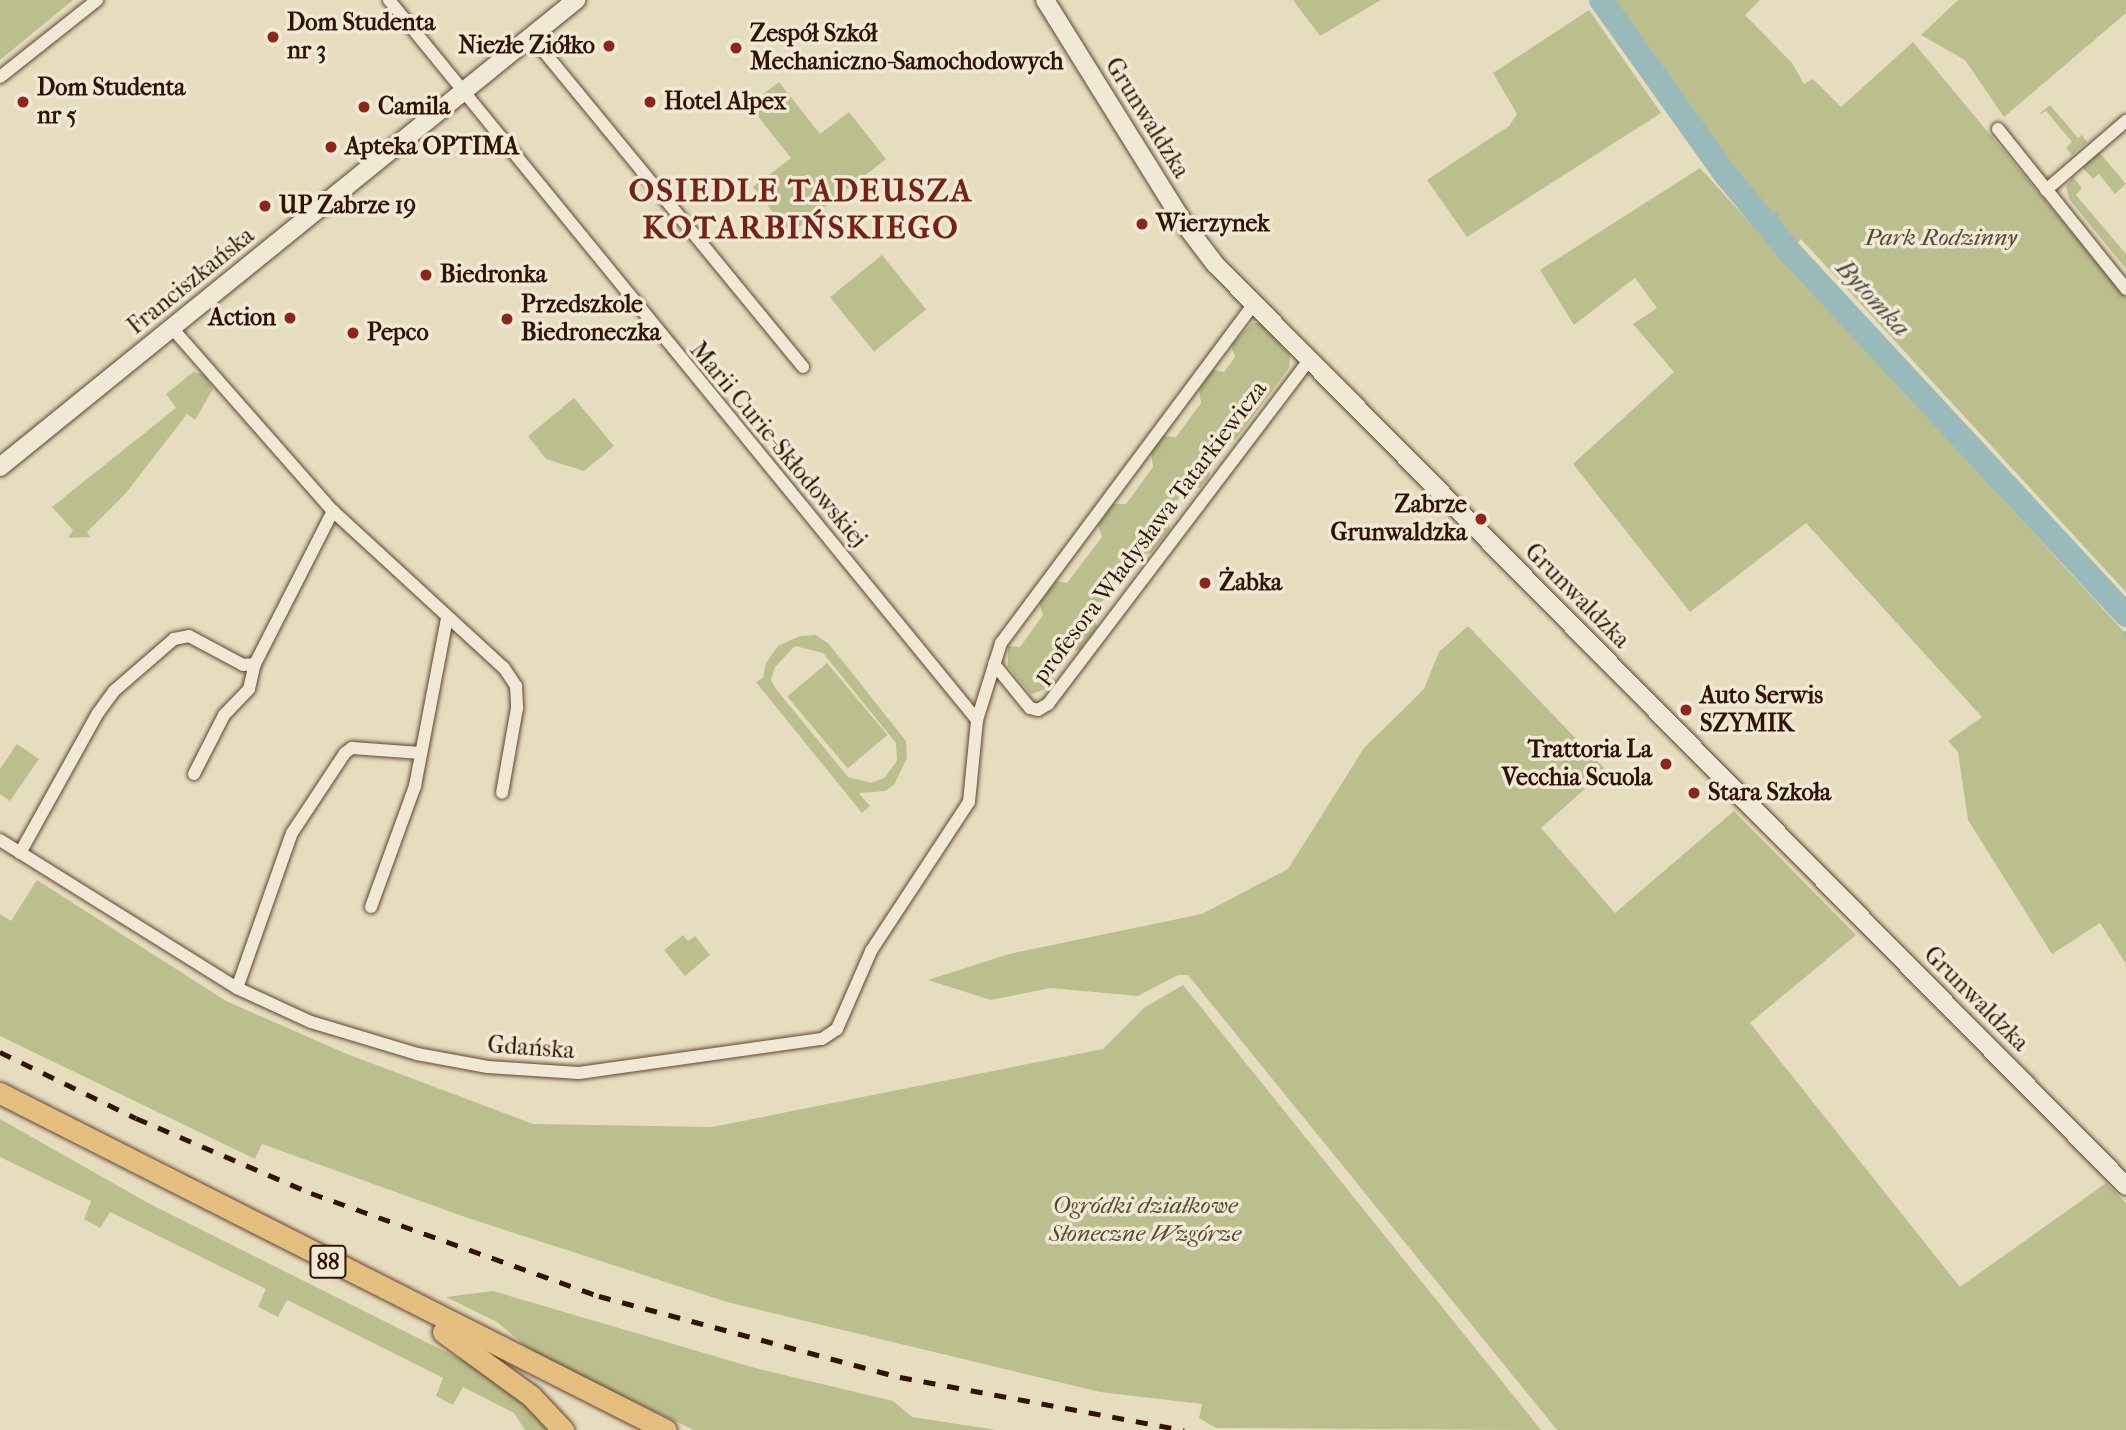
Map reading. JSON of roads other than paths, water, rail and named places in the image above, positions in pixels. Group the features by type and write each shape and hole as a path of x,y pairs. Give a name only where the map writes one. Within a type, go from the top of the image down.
{"main road":[{"name":"88","path":"0,1093 666,1430"},
{"name":"88","path":"0,1108 637,1430"},
{"path":"443,1332 531,1396 563,1430"}],"street":[{"path":"0,76 97,0"},
{"name":"Marii Curie-Skłodowskiej","path":"389,0 977,720"},
{"name":"Franciszkańska","path":"0,467 576,0"},
{"name":"Grunwaldzka","path":"1045,0 1202,248 1309,360 2126,1186"},
{"path":"532,37 803,367"},
{"path":"2046,190 2126,121"},
{"path":"1997,129 2126,289"},
{"name":"profesora Władysława Tatarkiewicza","path":"831,1035 871,951 969,802 977,720 1001,643 1254,304"},
{"path":"172,328 333,511 447,618 496,658 516,686 515,733 502,793"},
{"name":"profesora Władysława Tatarkiewicza","path":"994,664 1030,708 1038,710 1048,704 1207,497 1292,376 1309,360"},
{"path":"194,774 224,715 249,689 255,664 333,511"},
{"path":"371,907 400,834 421,753 447,618"},
{"path":"20,853 98,713 114,691 174,639 189,636 243,665 255,664"},
{"path":"237,988 292,833 345,754 352,748 421,753"},
{"name":"Gdańska","path":"0,840 237,988 287,1013 365,1040 443,1060 520,1071 630,1069 814,1042 831,1035"}],"waterway":[{"name":"Bytomka","path":"1601,0 1725,174 1790,252 2126,615"},
{"path":"1767,225 1776,213"},
{"path":"1778,254 1790,252"}],"railway":[{"path":"0,1052 136,1118 311,1193 599,1296 900,1377 1184,1430"}],"place":[{"name":"Dom Studenta nr 3","path":"273,37"},
{"name":"Niezłe Ziółko","path":"609,46"},
{"name":"Zespół Szkół Mechaniczno-Samochodowych","path":"736,48"},
{"name":"Dom Studenta nr 5","path":"23,102"},
{"name":"Hotel Alpex","path":"650,102"},
{"name":"Camila","path":"364,107"},
{"name":"Apteka OPTIMA","path":"331,147"},
{"name":"UP Zabrze 19","path":"265,206"},
{"name":"Wierzynek","path":"1142,224"},
{"name":"Biedronka","path":"426,275"},
{"name":"Action","path":"290,318"},
{"name":"Przedszkole Biedroneczka","path":"507,319"},
{"name":"Pepco","path":"353,333"},
{"name":"Zabrze Grunwaldzka","path":"1481,519"},
{"name":"Żabka","path":"1205,583"},
{"name":"Auto Serwis SZYMIK","path":"1686,710"},
{"name":"Trattoria La Vecchia Scuola","path":"1666,764"},
{"name":"Stara Szkoła","path":"1694,793"}],"district":[{"name":"OSIEDLE TADEUSZA KOTARBIŃSKIEGO","path":"801,210"}],"park label":[{"name":"Park Rodzinny","path":"1941,238"},
{"name":"Ogródki działkowe Słoneczne Wzgórze","path":"1145,1220"}]}
